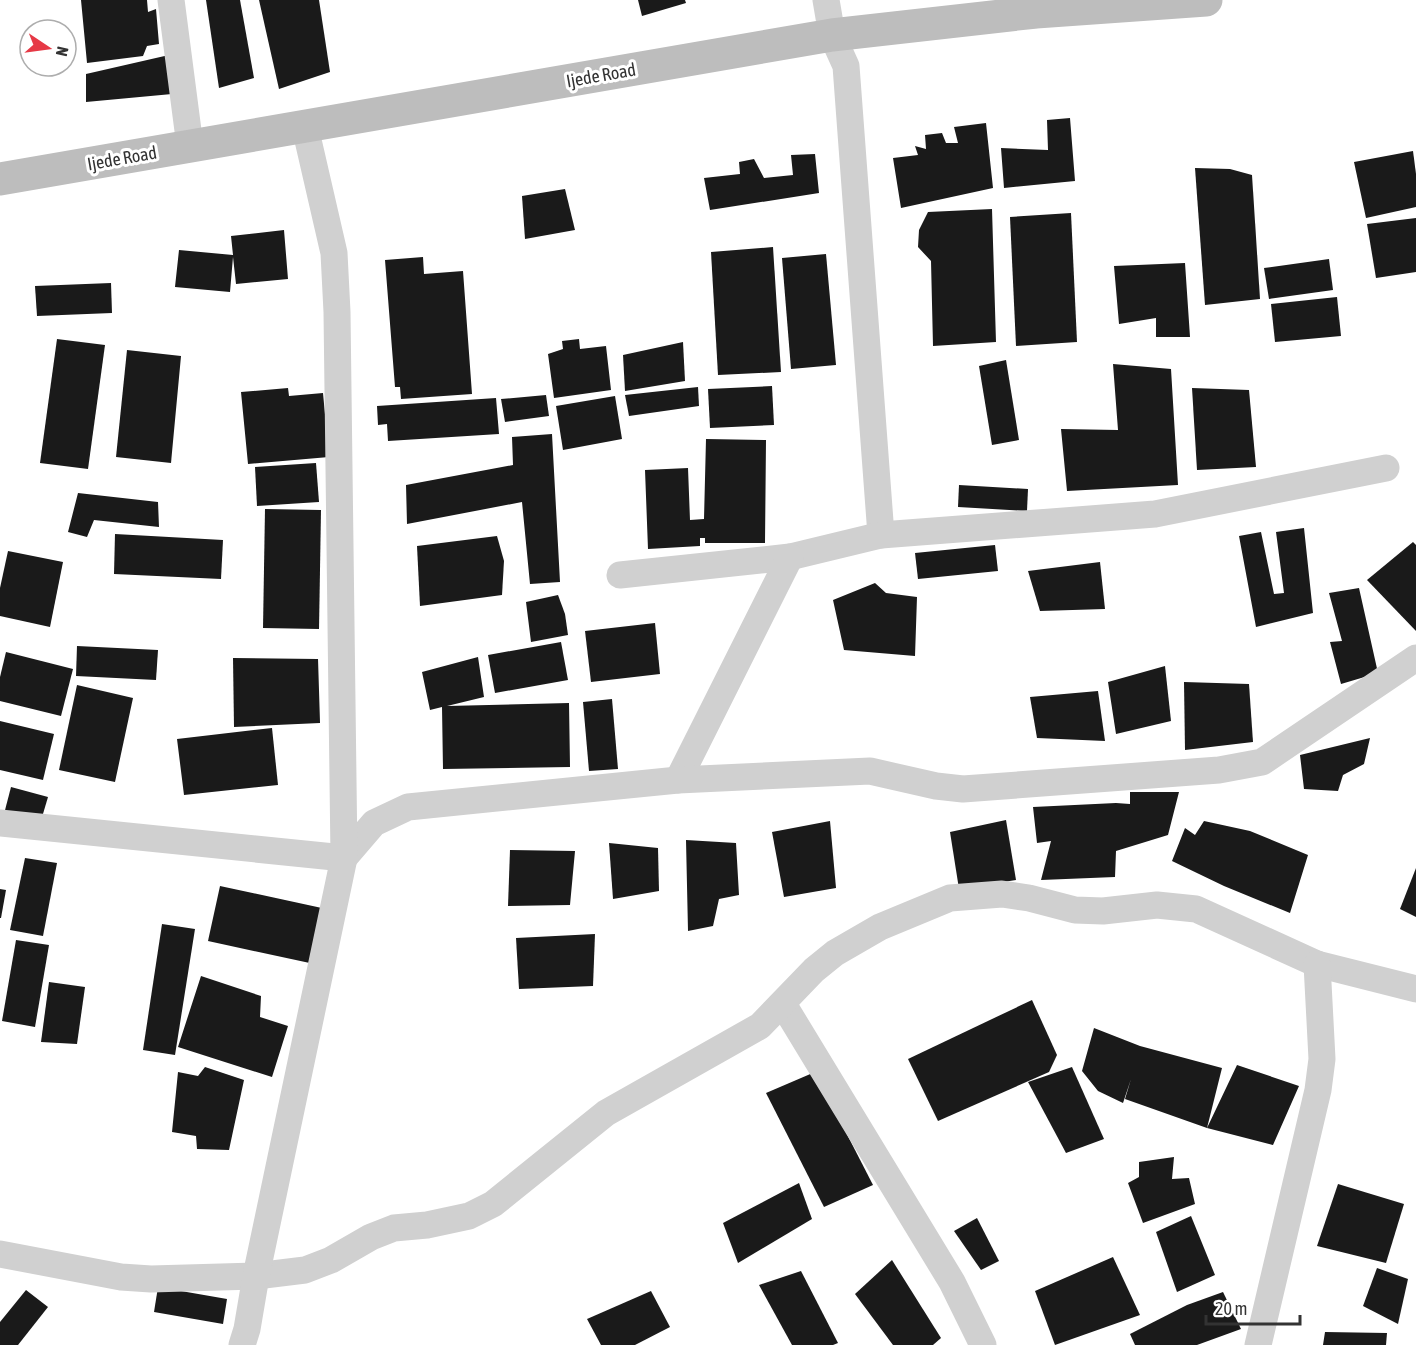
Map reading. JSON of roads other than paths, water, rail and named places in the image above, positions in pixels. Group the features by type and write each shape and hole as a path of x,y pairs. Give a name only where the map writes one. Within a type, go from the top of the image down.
{"main road":[{"name":"Ijede Road","path":"0,179 832,34 1036,12 1206,0"}],"street":[{"path":"171,0 190,146"},
{"path":"826,0 832,34 846,66 881,535"},
{"path":"242,1345 344,858 337,312 334,253 305,126"},
{"path":"620,575 790,557 881,535 1155,514 1386,468"},
{"path":"678,780 790,557"},
{"path":"344,858 374,823 408,807 678,780 870,771 936,786 963,789 1219,770 1262,762 1416,658"},
{"path":"0,823 344,858"},
{"path":"0,1254 121,1277 151,1279 256,1276 305,1270 331,1260 371,1237 394,1228 428,1225 469,1216 493,1204 606,1113 760,1026 814,970 835,953 880,927 950,898 1002,894 1029,898 1075,910 1157,905 1196,909 1317,964 1416,989"},
{"path":"1258,1345 1318,1090 1322,1059 1317,964"},
{"path":"783,1004 952,1282 983,1345"}]}
